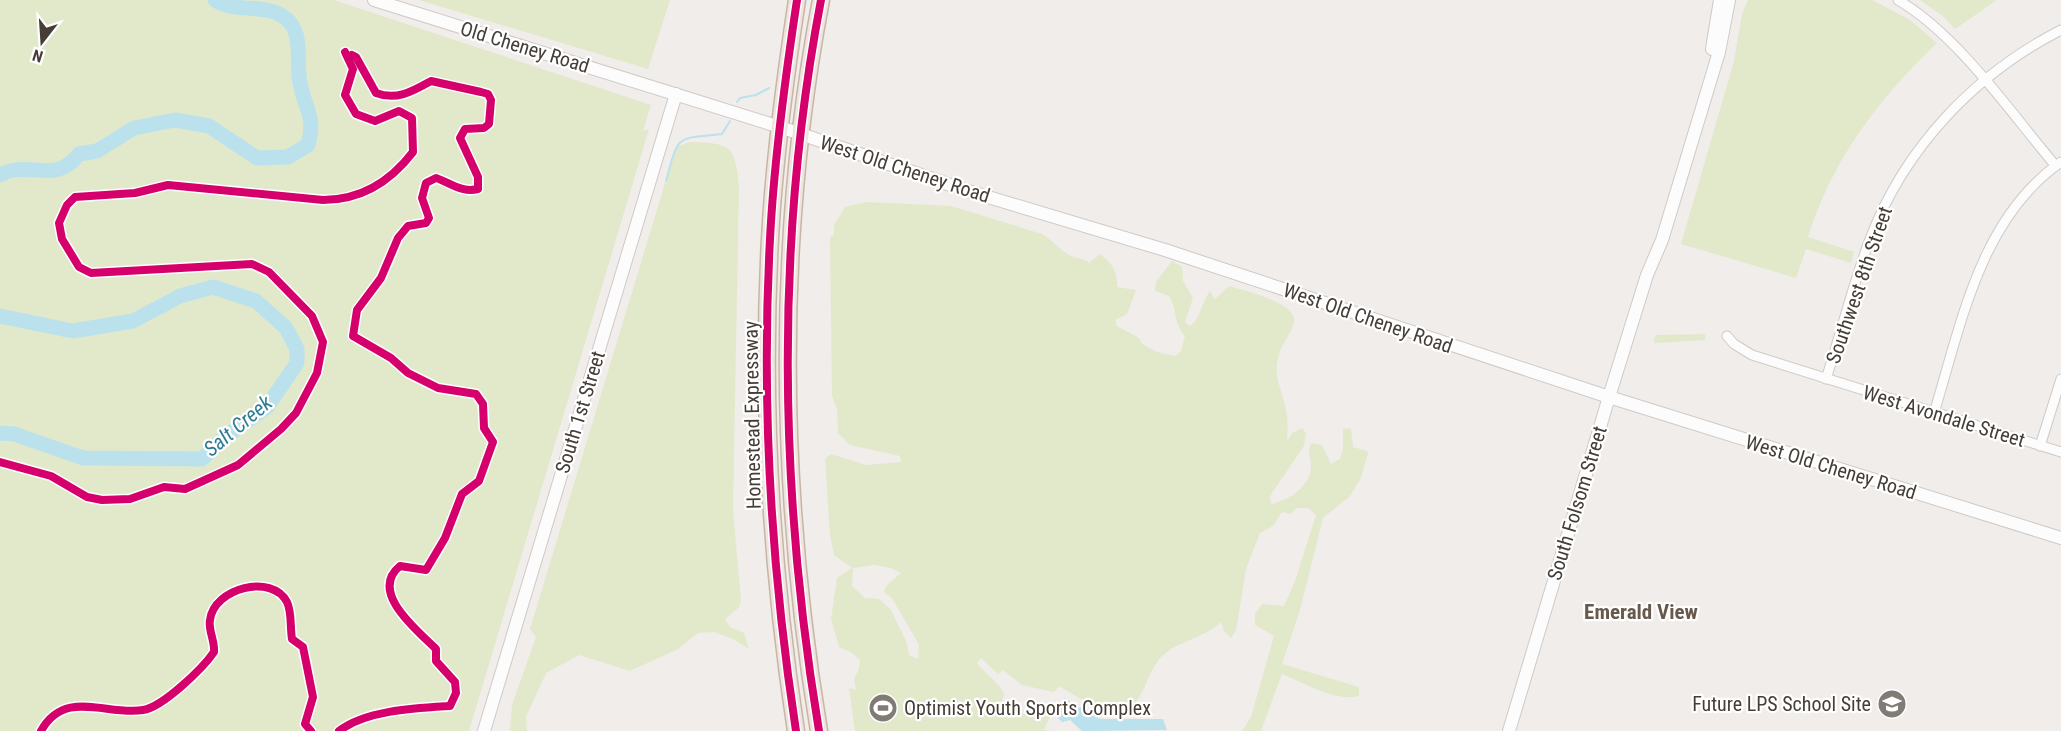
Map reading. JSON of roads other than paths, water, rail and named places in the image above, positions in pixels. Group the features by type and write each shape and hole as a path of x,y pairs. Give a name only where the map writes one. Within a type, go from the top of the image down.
{"highway":[{"name":"Homestead Expressway","path":"796,731 778,596 767,446 769,258 780,127 797,0"},
{"name":"Homestead Expressway","path":"819,731 800,590 789,442 789,301 802,134 821,0"}],"street":[{"name":"Old Cheney Road","path":"374,0 676,94"},
{"name":"South Folsom Street","path":"1647,275 1654,238 1714,42 1720,0"},
{"name":"South Folsom Street","path":"1509,731 1609,397 1647,275 1662,240 1719,52 1729,0"},
{"path":"1898,0 1932,23 2058,164 2012,214 1986,254 1973,285 1934,413"},
{"name":"Southwest 8th Street","path":"1826,379 1870,239 1896,184 1926,140 1983,80 2061,30"},
{"name":"West Old Cheney Road","path":"676,94 968,191 1243,275 1609,397 2061,538"},
{"name":"South 1st Street","path":"484,731 676,94"},
{"name":"West Avondale Street","path":"1727,336 1734,344 1752,356 2061,452"},
{"path":"2040,446 2061,379"}],"water":[{"path":"1064,698 1100,719 1163,719 1167,730 1082,731 1070,720 1062,722 1058,718"}],"waterway":[{"name":"Salt Creek","path":"0,175 21,169 61,169 79,154 97,151 134,128 175,120 209,126 257,158 288,157 308,145 311,127 300,83 298,46 294,28 289,21 273,12 231,6 215,0"},
{"path":"737,102 740,98 756,95 769,88"},
{"path":"666,181 677,147 681,142 695,137 722,134 730,121"},
{"name":"Salt Creek","path":"0,316 73,331 133,321 180,296 213,287 256,301 286,328 297,349 297,363 267,407 226,436 202,459 83,458 14,434 0,433"}],"place":[{"name":"Future LPS School Site","path":"1892,704"},
{"name":"Optimist Youth Sports Complex","path":"883,708"}],"district":[{"name":"Emerald View","path":"1641,612"}]}
